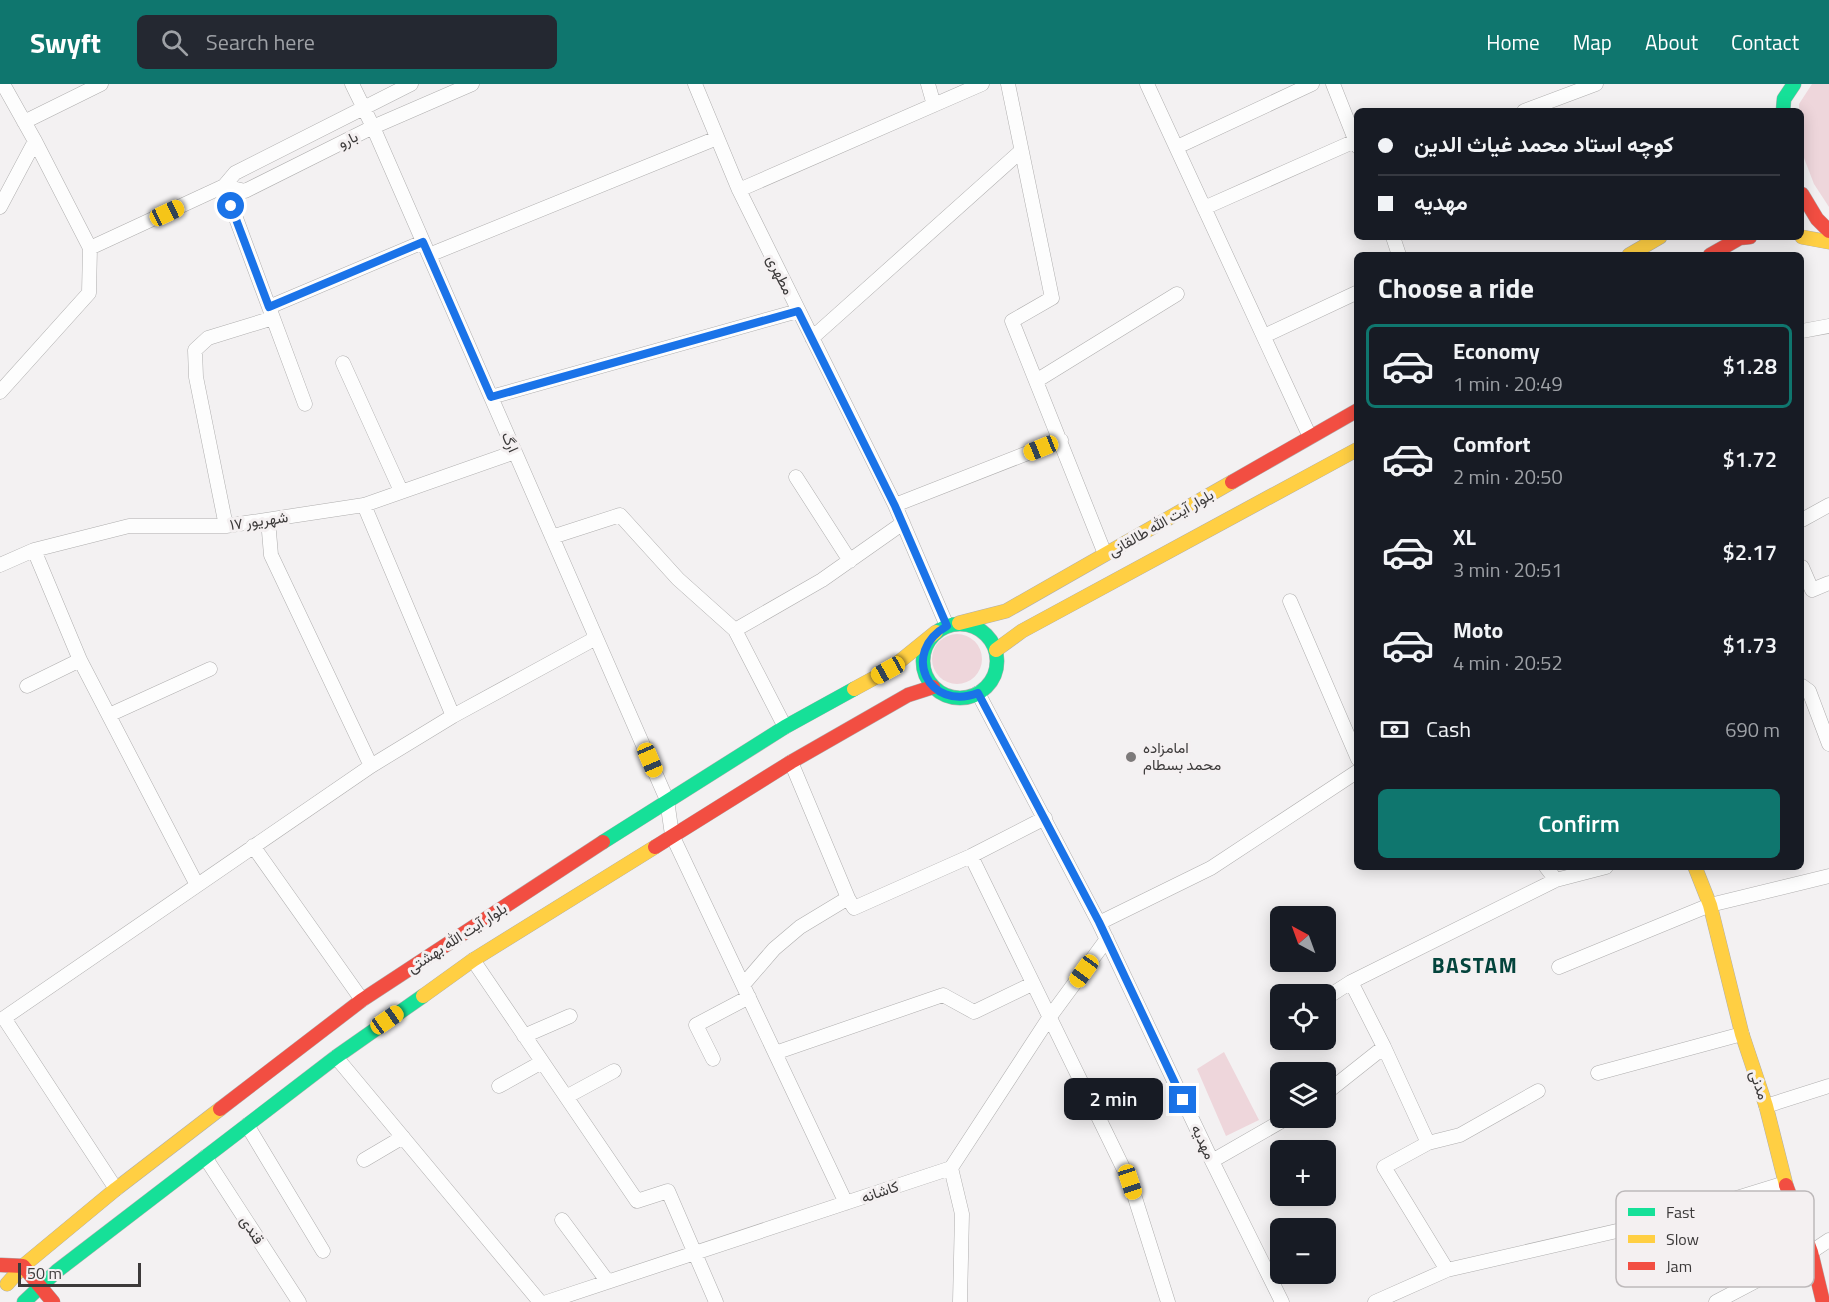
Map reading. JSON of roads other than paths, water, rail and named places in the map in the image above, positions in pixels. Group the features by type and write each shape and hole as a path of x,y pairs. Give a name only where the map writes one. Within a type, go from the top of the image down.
{"main road":[{"path":"1782,84 1784,105"},
{"path":"1784,105 1794,84"},
{"path":"1804,197 1829,231"},
{"path":"1804,237 1829,242"},
{"path":"1634,252 1655,240"},
{"path":"1715,252 1736,240"},
{"name":"بلوار آیت الله طالقانی","path":"947,627 1006,611 1354,412"},
{"name":"بلوار آیت الله طالقانی","path":"996,650 1022,631 1354,451"},
{"path":"971,625 990,639 996,650 997,663 994,675 988,685 978,693 967,697 943,694 933,687 926,677 923,652 928,641 947,627 971,625"},
{"name":"بلوار آیت الله بهشتی","path":"6,1284 23,1266 116,1189 362,1000 667,800 785,727 888,670 947,627"},
{"name":"بلوار آیت الله بهشتی","path":"23,1302 57,1271 336,1057 473,960 791,762 908,695 933,687"},
{"name":"مدنی","path":"1696,870 1710,905 1742,1034 1766,1106 1788,1191"},
{"path":"23,1302 6,1284 1,1264 23,1266 53,1302"},
{"name":"مدنی","path":"1814,1264 1824,1302"}],"street":[{"path":"0,392 88,293 90,248 3,84"},
{"path":"24,122 101,84"},
{"name":"ارگ","path":"352,84 373,127 667,800 672,835 846,1203"},
{"name":"بارو","path":"90,248 224,186 235,173 411,84"},
{"name":"بارو","path":"224,186 245,191 373,127 472,84"},
{"name":"مطهری","path":"695,84 739,190 895,506 947,627"},
{"path":"928,84 934,105"},
{"path":"739,190 982,84"},
{"path":"1008,84 1052,298 1012,321 1105,554"},
{"path":"1147,84 1310,438"},
{"path":"1177,147 1312,84"},
{"path":"1333,84 1354,139"},
{"path":"1532,108 1596,84"},
{"path":"429,255 717,138"},
{"path":"0,207 35,141"},
{"path":"1204,208 1354,145"},
{"path":"812,338 1021,151"},
{"path":"224,186 305,404"},
{"path":"226,526 196,377 195,350 208,338 271,312 423,242"},
{"path":"1036,381 1177,294"},
{"path":"1264,336 1354,294"},
{"path":"491,397 798,311"},
{"path":"1804,332 1829,326"},
{"path":"344,363 400,491"},
{"path":"895,506 1061,440"},
{"name":"۱۷ شهریور","path":"0,565 34,550 129,526 226,526 364,505 515,452"},
{"path":"795,477 850,561"},
{"path":"364,505 453,716"},
{"path":"1804,519 1829,505"},
{"path":"552,537 620,515 678,579 735,630 785,727"},
{"path":"268,520 271,555 371,766"},
{"path":"735,630 822,580 903,523"},
{"path":"34,550 80,660 196,885"},
{"path":"1804,572 1812,590 1829,583"},
{"path":"1290,601 1354,750"},
{"path":"116,1189 1,1017 371,766 453,716 596,638"},
{"path":"27,686 80,660"},
{"path":"109,715 210,669"},
{"path":"1804,687 1809,691 1829,744"},
{"name":"مهدیه","path":"978,693 1099,922 1212,1161 1282,1302"},
{"path":"791,762 854,908 971,856 1045,818"},
{"path":"1099,922 1211,868 1354,774"},
{"path":"253,846 362,1000"},
{"path":"971,856 1130,1182 1168,1302"},
{"path":"1548,870 1556,880"},
{"path":"1336,992 1556,880 1594,870"},
{"path":"1559,967 1710,905 1829,876"},
{"path":"713,1059 696,1025 746,991 774,949 800,927 848,898"},
{"path":"960,1302 962,1214 951,1168 1049,1018 1107,939"},
{"path":"473,960 637,1201 668,1191 716,1302"},
{"path":"1351,982 1428,1143"},
{"path":"775,1053 943,995 974,1012 1032,984"},
{"path":"524,1036 570,1016"},
{"path":"1598,1073 1742,1034"},
{"path":"1336,1085 1384,1047"},
{"path":"336,1057 540,1302"},
{"path":"499,1086 542,1062"},
{"path":"566,1097 614,1071"},
{"path":"1766,1106 1829,1086"},
{"path":"1447,1270 1384,1167 1428,1143 1460,1135 1538,1091"},
{"path":"247,1125 323,1251"},
{"path":"1212,1161 1270,1128"},
{"path":"364,1160 403,1137"},
{"name":"قندی","path":"205,1157 299,1302"},
{"name":"کاشانه","path":"547,1302 951,1168"},
{"path":"1759,1191 1785,1183"},
{"path":"562,1220 608,1282"},
{"path":"1376,1302 1447,1270 1616,1231"},
{"path":"1814,1250 1829,1240"},
{"path":"1716,1302 1744,1287"}],"place":[{"name":"امامزاده محمد بسطام","path":"1131,757"}],"district":[{"name":"BASTAM","path":"1475,966"}]}
